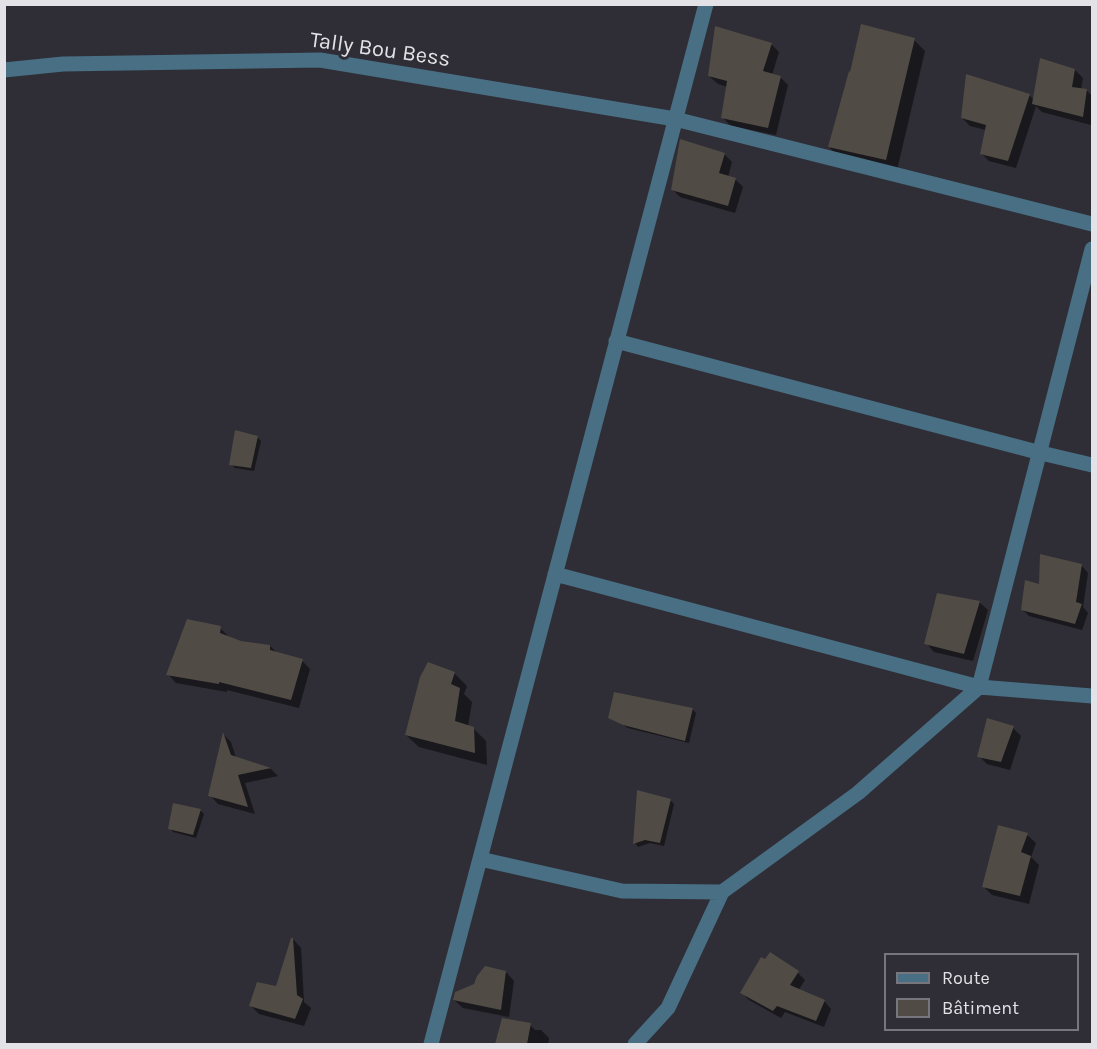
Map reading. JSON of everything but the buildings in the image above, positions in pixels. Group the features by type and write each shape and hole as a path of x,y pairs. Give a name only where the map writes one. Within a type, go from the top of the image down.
{"street":[{"path":"431,1044 706,4"},
{"name":"Tally Bou Bess","path":"4,70 63,64 320,60 675,119 1092,224"},
{"path":"635,1044 668,1008 722,892 858,793 979,687 1092,249"},
{"path":"616,341 1092,465"},
{"path":"555,574 979,687 1092,696"},
{"path":"480,859 622,891 722,892"}]}
